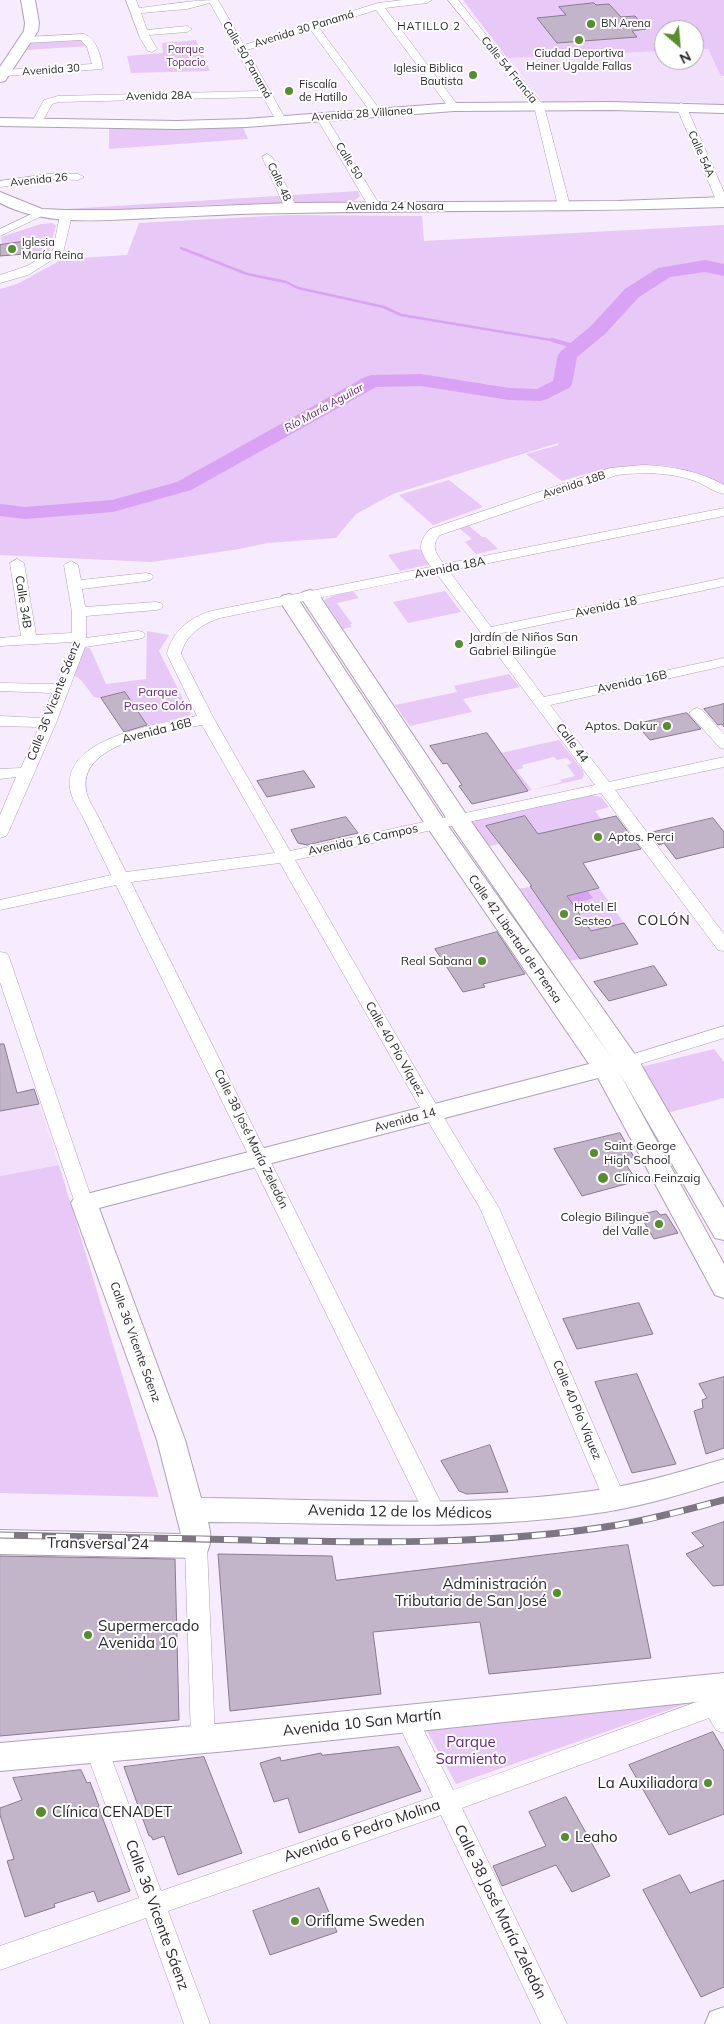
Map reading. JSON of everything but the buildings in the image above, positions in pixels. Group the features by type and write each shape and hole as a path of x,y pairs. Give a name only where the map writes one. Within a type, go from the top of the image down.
{"street":[{"path":"2,75 28,48 32,23 28,0"},
{"path":"130,0 143,33 152,49"},
{"path":"134,11 187,6 211,0"},
{"name":"Calle 50 Panamá","path":"211,0 281,120"},
{"name":"Avenida 30 Panamá","path":"241,49 378,6 427,0"},
{"name":"Calle 54 Francia","path":"452,0 539,106 564,206"},
{"path":"378,6 454,107"},
{"path":"313,26 376,112"},
{"path":"143,33 188,29"},
{"path":"28,48 84,37 92,47"},
{"path":"28,48 92,47"},
{"name":"Avenida 30","path":"2,75 98,67 92,47"},
{"name":"Avenida 28A","path":"37,122 48,102 52,100 266,94"},
{"name":"Avenida 28 Villanea","path":"0,122 177,125 281,120 454,107 681,106 724,109"},
{"name":"Calle 54A","path":"681,106 723,202"},
{"name":"Calle 50","path":"320,117 358,176 375,207"},
{"name":"Calle 48","path":"268,157 291,208"},
{"name":"Avenida 26","path":"0,184 56,176 78,177"},
{"name":"Avenida 24 Nosara","path":"0,197 15,205 40,213 66,215 118,215 291,208 564,206 723,202"},
{"path":"0,233 40,213"},
{"path":"0,279 16,276 39,266 59,251 66,215"},
{"name":"Avenida 18B","path":"429,538 435,532 452,525 615,471 629,469 669,471 689,475 724,490"},
{"name":"Avenida 18A","path":"181,636 189,628 208,617 724,512"},
{"name":"Calle 44","path":"429,538 427,544 428,553 724,946"},
{"name":"Calle 34B","path":"17,563 29,640"},
{"name":"Calle 36 Vicente Sáenz","path":"0,833 48,723 79,641 79,612 76,585 71,565"},
{"path":"76,585 146,577"},
{"name":"Avenida 18","path":"487,632 724,582"},
{"name":"Calle 42 Libertad de Prensa","path":"310,596 447,822"},
{"name":"Calle 42 Libertad de Prensa","path":"289,600 447,822 615,1064 724,1230"},
{"path":"79,612 156,606"},
{"path":"0,642 29,640 79,641 138,634"},
{"name":"Calle 40 Pío Víquez","path":"181,636 175,645 174,654 206,719 432,1113 489,1208 615,1500"},
{"name":"Avenida 16B","path":"541,702 724,662"},
{"path":"0,686 60,689"},
{"path":"697,713 724,744"},
{"name":"Avenida 16B","path":"85,763 104,746 124,737 206,719"},
{"path":"0,721 48,723"},
{"name":"Avenida 16 Campos","path":"0,906 122,878 285,857 724,762"},
{"name":"Calle 38 José María Zeledón","path":"85,763 79,772 79,794 436,1514"},
{"path":"0,774 27,772"},
{"name":"Calle 36 Vicente Sáenz","path":"0,957 84,1203 171,1440 194,1529 203,1739"},
{"name":"Avenida 14","path":"84,1203 432,1113 615,1064 724,1032"},
{"name":"Calle 42 Libertad de Prensa","path":"615,1064 724,1288"},
{"name":"Avenida 12 de los Médicos","path":"194,1529 244,1509 436,1514 502,1512 615,1500 700,1479 724,1470"},
{"name":"Transversal 24","path":"0,1527 194,1529"},
{"name":"Transversal 24","path":"0,1542 194,1529"},
{"name":"Avenida 10 San Martín","path":"0,1757 407,1719 721,1704"},
{"name":"Avenida 6 Pedro Molina","path":"0,1958 721,1704"},
{"name":"Calle 38 José María Zeledón","path":"407,1719 554,2024"},
{"name":"Calle 36 Vicente Sáenz","path":"97,1748 197,2024"}],"shaded area":[{"path":"704,49 708,49 724,80 724,105 695,102 545,104 507,58 654,51 654,70 704,70"},
{"path":"588,891 593,898 574,906 567,896"},
{"path":"39,1104 59,1165 0,1176 0,1111"}],"green space":[{"name":"Ciudad Deportiva Heiner Ugalde Fallas","path":"463,0 724,0 724,76 721,76 708,49 704,49 704,20 654,20 654,51 507,58"},
{"path":"79,38 89,46 27,50 31,41"},
{"name":"Parque Topacio","path":"196,40 210,71 131,73 127,56 163,53 162,43"},
{"path":"242,125 248,139 109,149 109,127"},
{"path":"358,191 360,196 354,201 201,205 94,212 67,209"},
{"path":"288,215 422,216 424,241 724,225 724,485 686,470 659,465 616,468 562,481 526,454 559,445 558,443 393,494 356,514 336,538 267,543 152,562 0,555 0,289 17,284 63,259 127,255 139,223"},
{"path":"52,223 56,225 49,252 24,254 22,242 2,244 1,237 41,224"},
{"path":"449,480 483,507 433,525 399,495"},
{"path":"468,525 482,537 486,537 498,549 476,554 465,542 472,539 459,528"},
{"path":"415,549 421,550 431,564 400,571 388,555"},
{"path":"353,591 359,598 337,603 352,624 350,624 352,627 343,629 324,600 335,595"},
{"path":"445,591 461,612 408,623 393,602"},
{"name":"Parque Paseo Colón","path":"147,631 169,635 159,651 191,715 148,726 125,692 101,698 94,697 81,680 74,675 85,648 90,648 106,684 146,679"},
{"path":"509,674 520,687 463,699 472,712 410,726 395,705 457,692 454,686"},
{"path":"559,740 583,771 582,779 528,791 501,753","holes":["554,757 557,760 567,758 572,763 567,765 575,776 560,780 562,782 532,790 516,770 523,768 522,765"]},
{"path":"592,795 601,797 609,807 595,811 601,819 559,829 558,848 546,832 538,834 525,816 486,826 499,844 486,847 471,824 477,820"},
{"path":"530,887 580,959 569,961 517,889"},
{"path":"599,888 624,923 591,931 574,906 581,905 581,902 593,898 588,891"},
{"path":"714,1049 724,1062 724,1098 667,1113 637,1068"},
{"path":"59,1165 159,1497 0,1493 0,1176"},
{"name":"Parque Sarmiento","path":"691,1702 456,1784 426,1729"}],"waterway":[{"path":"181,248 247,274 286,282 298,288 384,307 401,315 553,340"},
{"name":"Río María Aguilar","path":"0,510 25,513 113,506 184,486 372,381 421,380 509,394 540,395 562,384 568,355 598,330 632,293 665,272 705,266 724,270"},
{"path":"553,340 577,347"}],"railway":[{"path":"0,1535 341,1542 480,1539 572,1532 618,1525 724,1500"}],"place":[{"name":"BN Arena","path":"591,24"},
{"name":"Ciudad Deportiva Heiner Ugalde Fallas","path":"579,40"},
{"name":"Iglesia Biblica Bautista","path":"473,75"},
{"name":"Fiscalía de Hatillo","path":"289,91"},
{"name":"Iglesia María Reina","path":"12,249"},
{"name":"Jardín de Niños San Gabriel Bilingüe","path":"459,644"},
{"name":"Aptos. Dakur","path":"667,726"},
{"name":"Aptos. Perci","path":"598,837"},
{"name":"Hotel El Sesteo","path":"564,914"},
{"name":"Real Sabana","path":"482,961"},
{"name":"Saint George High School","path":"594,1153"},
{"name":"Clínica Feinzaig","path":"603,1178"},
{"name":"Colegio Bilingue del Valle","path":"659,1224"},
{"name":"Administración Tributaria de San José","path":"557,1593"},
{"name":"Supermercado Avenida 10","path":"88,1635"},
{"name":"La Auxiliadora","path":"708,1783"},
{"name":"Clínica CENADET","path":"41,1812"},
{"name":"Leaho","path":"565,1837"},
{"name":"Oriflame Sweden","path":"295,1921"}],"district":[{"name":"HATILLO 2","path":"429,27"},
{"name":"COLÓN","path":"664,921"}]}
